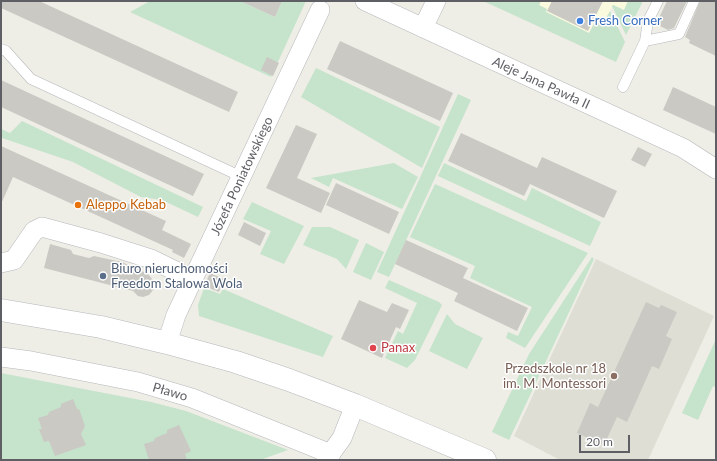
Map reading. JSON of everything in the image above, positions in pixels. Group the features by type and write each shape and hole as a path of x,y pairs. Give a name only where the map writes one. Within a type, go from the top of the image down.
{"street":[{"name":"Aleje Jana Pawła II","path":"365,1 683,148 716,169"},
{"path":"423,28 436,1"},
{"name":"Józefa Poniatowskiego","path":"167,343 176,315 194,280 320,10"},
{"path":"1,263 14,260 34,232 42,227 101,243 151,259 194,280"},
{"path":"1,310 94,326 167,343 244,365 290,380 355,405 474,458"},
{"name":"Pławo","path":"1,357 31,361 138,382 192,398 329,457"},
{"path":"329,457 342,438 355,405"}],"lane":[{"path":"623,87 645,40 648,20 658,1"},
{"path":"645,40 679,34 694,1"},
{"path":"1,49 6,51 31,79 242,177"}],"shaded area":[{"path":"150,1 240,1 275,17 282,1 306,1 271,77 130,12"},
{"path":"483,1 541,1 539,5 547,9 546,12 589,33 598,17 605,20 610,11 625,42 616,62"},
{"name":"Fresh Corner","path":"541,1 628,1 624,10 613,5 605,21 595,20 589,33 546,12 539,5"},
{"path":"628,1 643,1 626,35 612,6 613,5 624,10"},
{"path":"316,68 440,127 422,168 301,97"},
{"path":"458,94 471,100 389,277 377,272"},
{"path":"22,121 203,207 198,217 162,200 141,197 73,162 2,138 1,139 1,129 10,133"},
{"path":"394,163 418,177 402,209 333,178 329,187 311,178"},
{"path":"444,163 526,201 532,188 601,222 590,246 438,176"},
{"path":"435,184 588,253 525,348 506,338 508,332 518,336 532,307 470,278 475,266 410,237"},
{"path":"252,202 304,226 284,264 260,254 271,231 243,219"},
{"path":"312,227 330,227 359,240 346,269 337,259 303,245"},
{"path":"366,243 384,252 371,280 353,272"},
{"path":"592,257 594,259 509,440 492,432 529,354"},
{"name":"Przedszkole nr 18 im. M. Montessori","path":"596,259 714,316 648,460 560,460 514,436"},
{"path":"389,280 439,302 442,305 415,360 407,368 385,358 398,331 403,334 417,303 385,288"},
{"path":"204,288 220,294 223,289 333,336 323,357 199,316 198,305"},
{"path":"447,314 455,324 483,338 467,369 429,351"},
{"path":"716,339 716,387 713,386 698,420 682,413"},
{"path":"1,373 151,402 186,411 288,450 260,460 1,460"}],"building":[{"path":"1,1 39,1 238,92 229,112 1,8"},
{"path":"240,1 282,1 275,17"},
{"name":"Fresh Corner","path":"552,1 603,1 588,31 547,11"},
{"path":"667,1 687,1 674,28 668,30 656,24"},
{"path":"700,1 716,1 716,56 689,43 690,40 685,37"},
{"path":"340,41 453,93 440,121 327,69"},
{"path":"267,57 279,63 273,76 261,70"},
{"path":"1,80 204,174 193,196 1,107"},
{"path":"673,87 716,107 716,134 663,110"},
{"path":"296,125 317,134 297,178 330,193 321,213 266,188"},
{"path":"461,133 537,168 542,157 617,191 604,218 530,184 524,196 448,161"},
{"path":"1,146 166,221 162,230 191,244 184,258 172,252 173,250 13,177 1,204"},
{"path":"638,147 652,154 645,167 631,160"},
{"path":"336,183 399,212 389,234 326,205"},
{"path":"244,222 266,233 260,246 238,235"},
{"path":"406,240 468,268 463,278 528,308 517,331 454,301 458,293 395,264"},
{"path":"50,244 71,250 73,254 89,258 94,256 122,262 148,274 153,280 154,289 149,295 143,297 138,296 133,291 44,268"},
{"path":"210,273 224,279 219,292 204,286"},
{"path":"359,300 387,312 392,303 409,310 400,329 396,327 382,358 341,339"},
{"path":"646,302 659,308 661,305 677,312 666,336 672,339 659,369 652,366 627,422 617,417 604,445 577,433 590,403 598,407"},
{"path":"73,399 77,409 79,409 85,426 81,434 86,445 55,456 49,441 44,442 39,429 42,429 38,418 48,415 49,412 61,407 61,404"},
{"path":"179,425 191,451 185,454 187,460 149,460 144,444 154,441 155,438 167,433 167,430"}],"place":[{"name":"Fresh Corner","path":"580,21"},
{"name":"Aleppo Kebab","path":"78,205"},
{"name":"Biuro nieruchomości Freedom Stalowa Wola","path":"103,276"},
{"name":"Panax","path":"373,348"},
{"name":"Przedszkole nr 18 im. M. Montessori","path":"614,376"}]}
